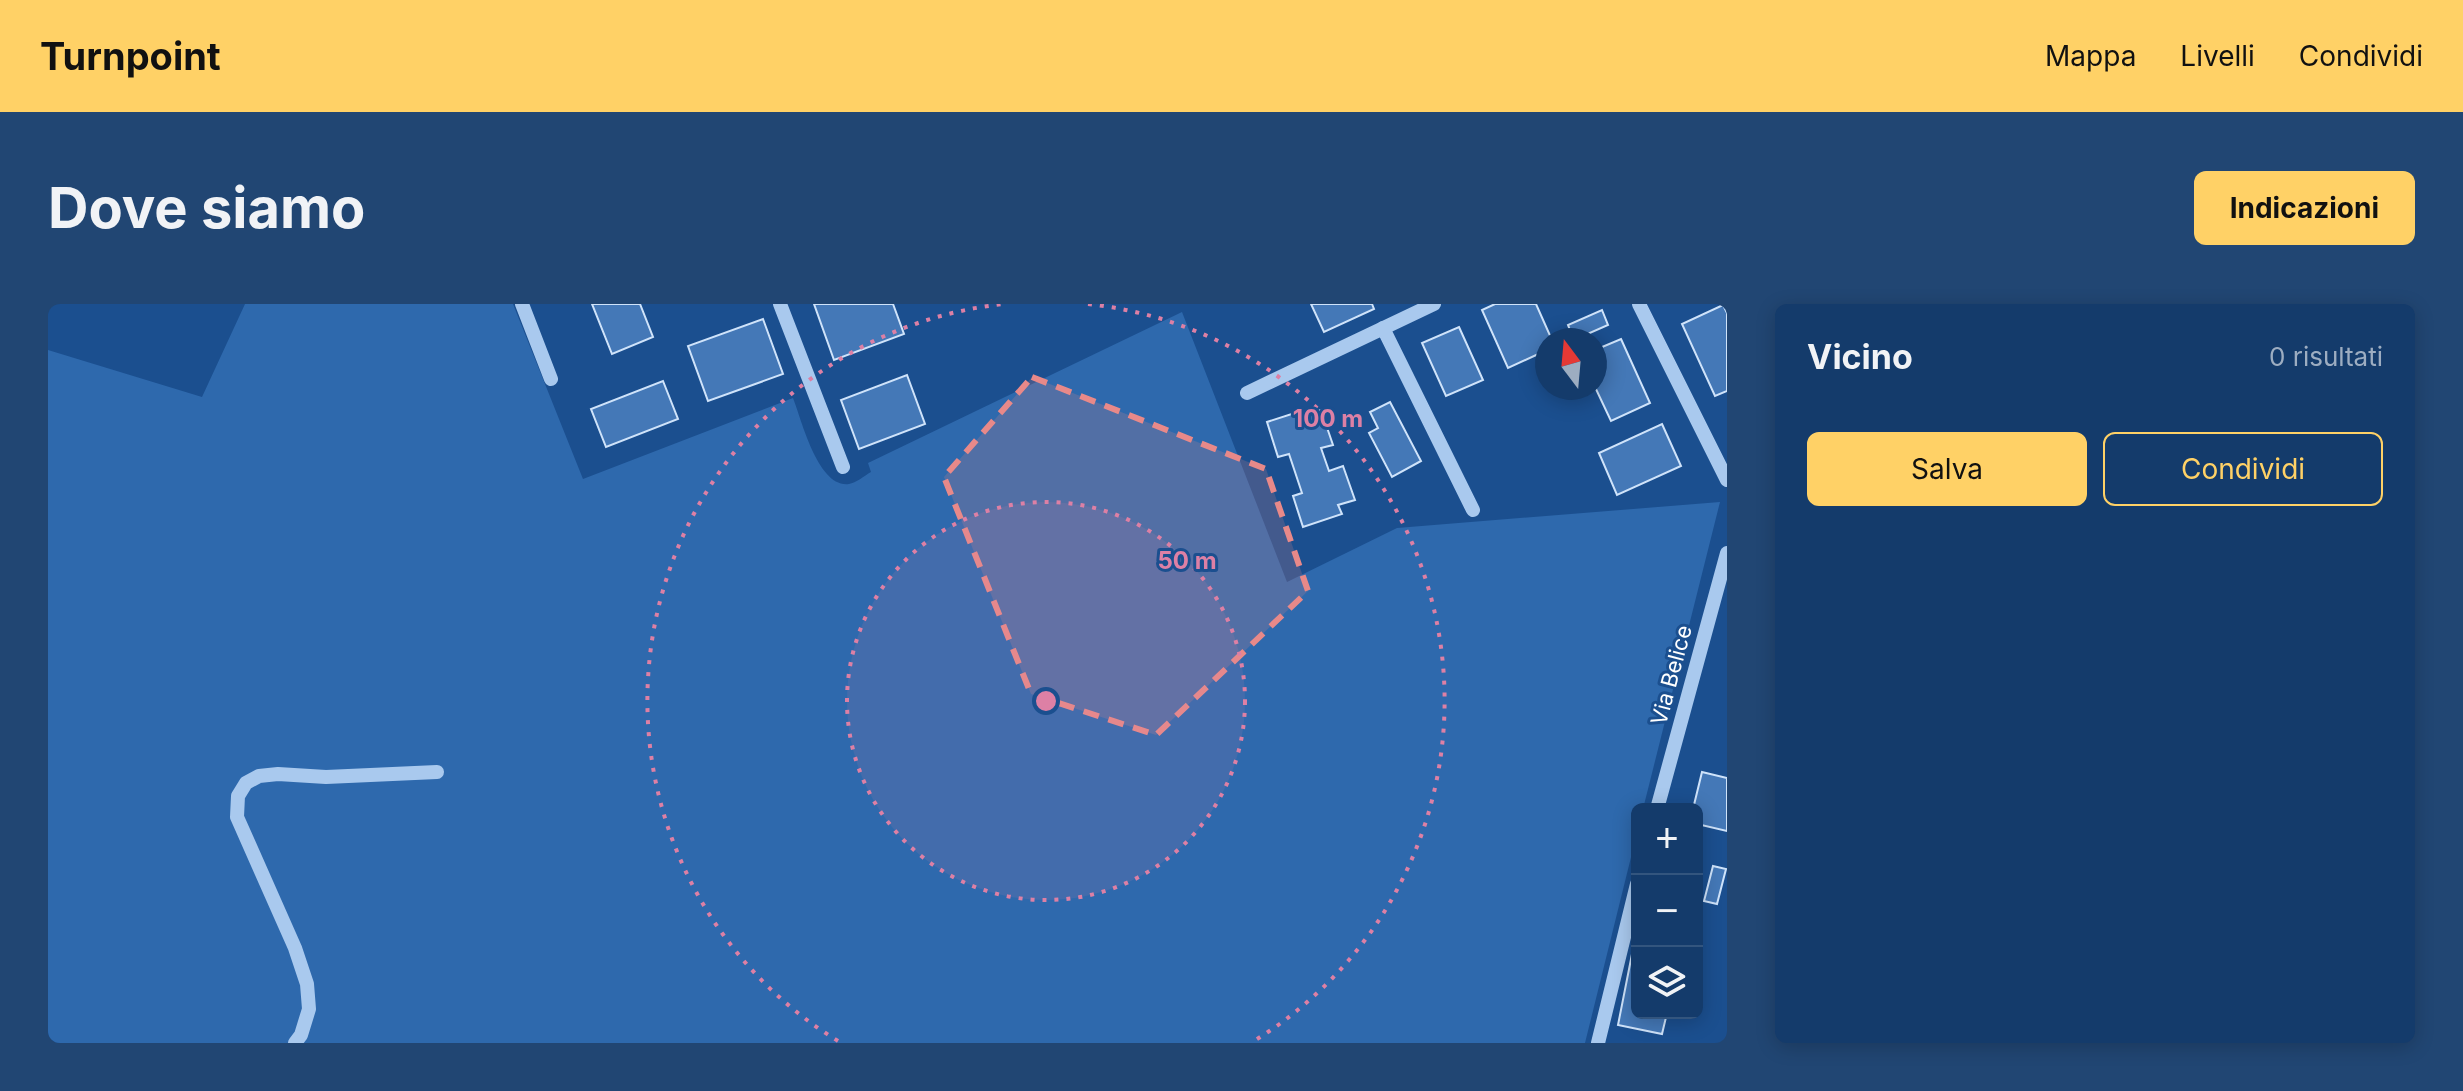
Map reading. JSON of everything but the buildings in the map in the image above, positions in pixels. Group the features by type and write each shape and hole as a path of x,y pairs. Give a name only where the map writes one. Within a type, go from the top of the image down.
{"street":[{"path":"522,304 551,379"},
{"path":"780,304 843,467"},
{"path":"1247,393 1434,304"},
{"path":"1639,304 1727,480"},
{"path":"1383,328 1473,510"},
{"name":"Via Belice","path":"1659,803 1723,586 1727,553"},
{"path":"295,1043 301,1035 309,1009 307,984 295,948 237,817 238,796 246,783 259,776 326,777 437,772"},
{"path":"1598,1043 1631,908"}],"highlighted area":[{"path":"1032,377 1266,469 1308,591 1156,735 1031,694 944,477"}],"shaded area":[{"path":"245,304 513,304 583,479 793,398 820,465 838,482 849,484 871,472 868,463 1182,312 1287,582 1397,528 1720,502 1645,803 1631,803 1631,857 1585,1043 48,1043 48,350 202,397"}]}
